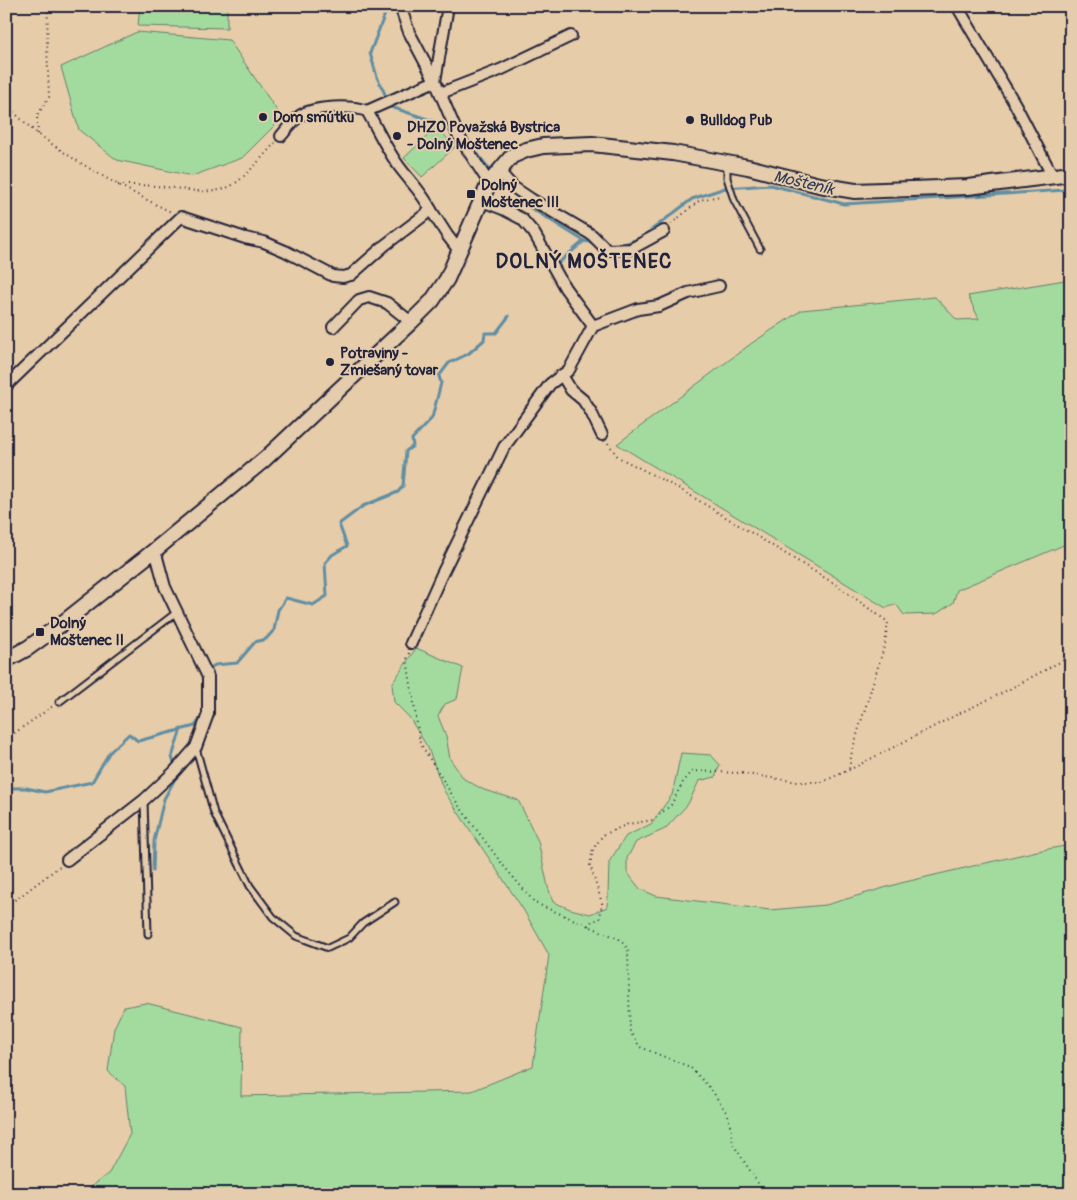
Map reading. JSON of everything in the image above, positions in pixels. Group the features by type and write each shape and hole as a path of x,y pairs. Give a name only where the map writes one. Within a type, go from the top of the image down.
{"street":[{"path":"400,6 409,32 435,81 456,130 493,178 513,187 592,235 607,250 631,250 664,231"},
{"path":"435,81 448,6"},
{"path":"957,6 1015,104 1053,177"},
{"path":"441,94 500,70 571,36"},
{"path":"367,111 435,81"},
{"path":"281,136 298,117 308,111 349,107 367,111 386,147 400,168 425,198 460,252"},
{"path":"6,660 28,648 60,625 265,459 411,322 439,291 447,279 493,178 512,156 543,146 592,144 624,146 727,162 819,185 855,191 968,187 1071,174"},
{"path":"482,201 522,219 534,233 565,288 594,326"},
{"path":"6,386 182,218 264,242 333,276 343,278 351,275 385,245 431,210"},
{"path":"411,643 441,576 504,447 550,384 569,370 594,326 638,309 659,306 688,293 719,286"},
{"path":"333,327 359,300 369,297 387,303 411,322"},
{"path":"562,375 570,390 583,400 602,435"},
{"path":"67,860 144,800 176,770 196,747 208,714 207,673 165,587 155,550"}],"lane":[{"path":"727,162 727,178 734,200 760,249"},
{"path":"59,702 178,611"},
{"path":"196,747 214,813 250,886 273,917 296,936 328,948 349,938 363,923 395,902"},
{"path":"144,800 148,934"}],"path":[{"path":"38,134 38,116 49,97 48,6"},
{"path":"6,105 38,134 86,166 182,218"},
{"path":"118,185 165,187 210,192 226,188 249,171 281,136"},
{"path":"664,231 700,200 732,194"},
{"path":"602,435 618,457 695,498 835,584 888,622 885,644 852,751 849,770"},
{"path":"411,643 407,659 420,743 459,806 502,864 535,903 619,939 628,949 630,1032 640,1047 690,1067 712,1089 728,1115 733,1144 765,1194"},
{"path":"588,926 592,921 600,919 602,903 590,865 593,849 603,835 628,824 653,820 671,805 683,782 693,771 740,773 798,782 822,782 1002,693 1071,656"},
{"path":"6,739 59,702"},
{"path":"6,905 67,860"}],"green space":[{"path":"140,6 227,6 227,28 138,26"},
{"path":"137,32 229,40 282,118 242,158 192,176 117,160 79,130 61,67"},
{"path":"437,127 455,147 422,177 404,158"},
{"path":"1071,279 1071,542 957,590 953,603 936,614 904,615 896,604 886,608 617,444 752,343 802,310 935,297 957,320 979,319 968,296"},
{"path":"416,648 463,668 457,699 445,704 438,716 446,736 450,759 464,779 484,790 518,800 538,841 553,902 570,909 590,914 607,907 609,862 626,836 651,824 672,795 681,753 711,755 720,765 715,777 699,781 688,804 665,829 636,842 627,858 627,872 640,889 656,896 770,910 826,905 901,883 1037,851 1071,845 1071,1194 82,1194 109,1173 130,1134 125,1086 108,1071 114,1028 124,1007 146,1003 242,1027 241,1096 472,1091 533,1066 549,955 523,909 444,791 428,748 409,717 394,702 392,684"}],"waterway":[{"path":"388,6 370,53 377,77 391,107 452,128"},
{"path":"466,139 493,174"},
{"path":"497,179 526,205 584,241"},
{"name":"Mošteník","path":"619,246 641,238 692,199 725,188 771,185 844,204 1071,191"},
{"name":"Mošteník","path":"556,265 584,241 595,243"},
{"name":"Mošteník","path":"210,673 210,668 215,665 237,663 255,642 266,639 274,630 278,610 286,598 313,605 327,596 325,563 332,555 347,546 339,524 363,506 398,492 403,486 406,451 413,446 412,439 432,418 441,383 439,376 449,363 468,354 484,340 485,333 496,333 509,316"},
{"name":"Mošteník","path":"6,793 13,788 26,788 45,792 92,782 109,753 129,734 138,741 195,726 204,714"},
{"path":"175,766 172,757 181,729"},
{"path":"153,871 154,841 164,799 177,775"}],"place":[{"name":"Dom smútku","path":"263,117"},
{"name":"Bulldog Pub","path":"690,120"},
{"name":"DHZO Považská Bystrica - Dolný Moštenec","path":"397,136"},
{"name":"Dolný Moštenec III","path":"471,194"},
{"name":"Potraviny - Zmiešaný tovar","path":"330,362"},
{"name":"Dolný Moštenec II","path":"40,632"}],"district":[{"name":"DOLNÝ MOŠTENEC","path":"584,261"}]}
